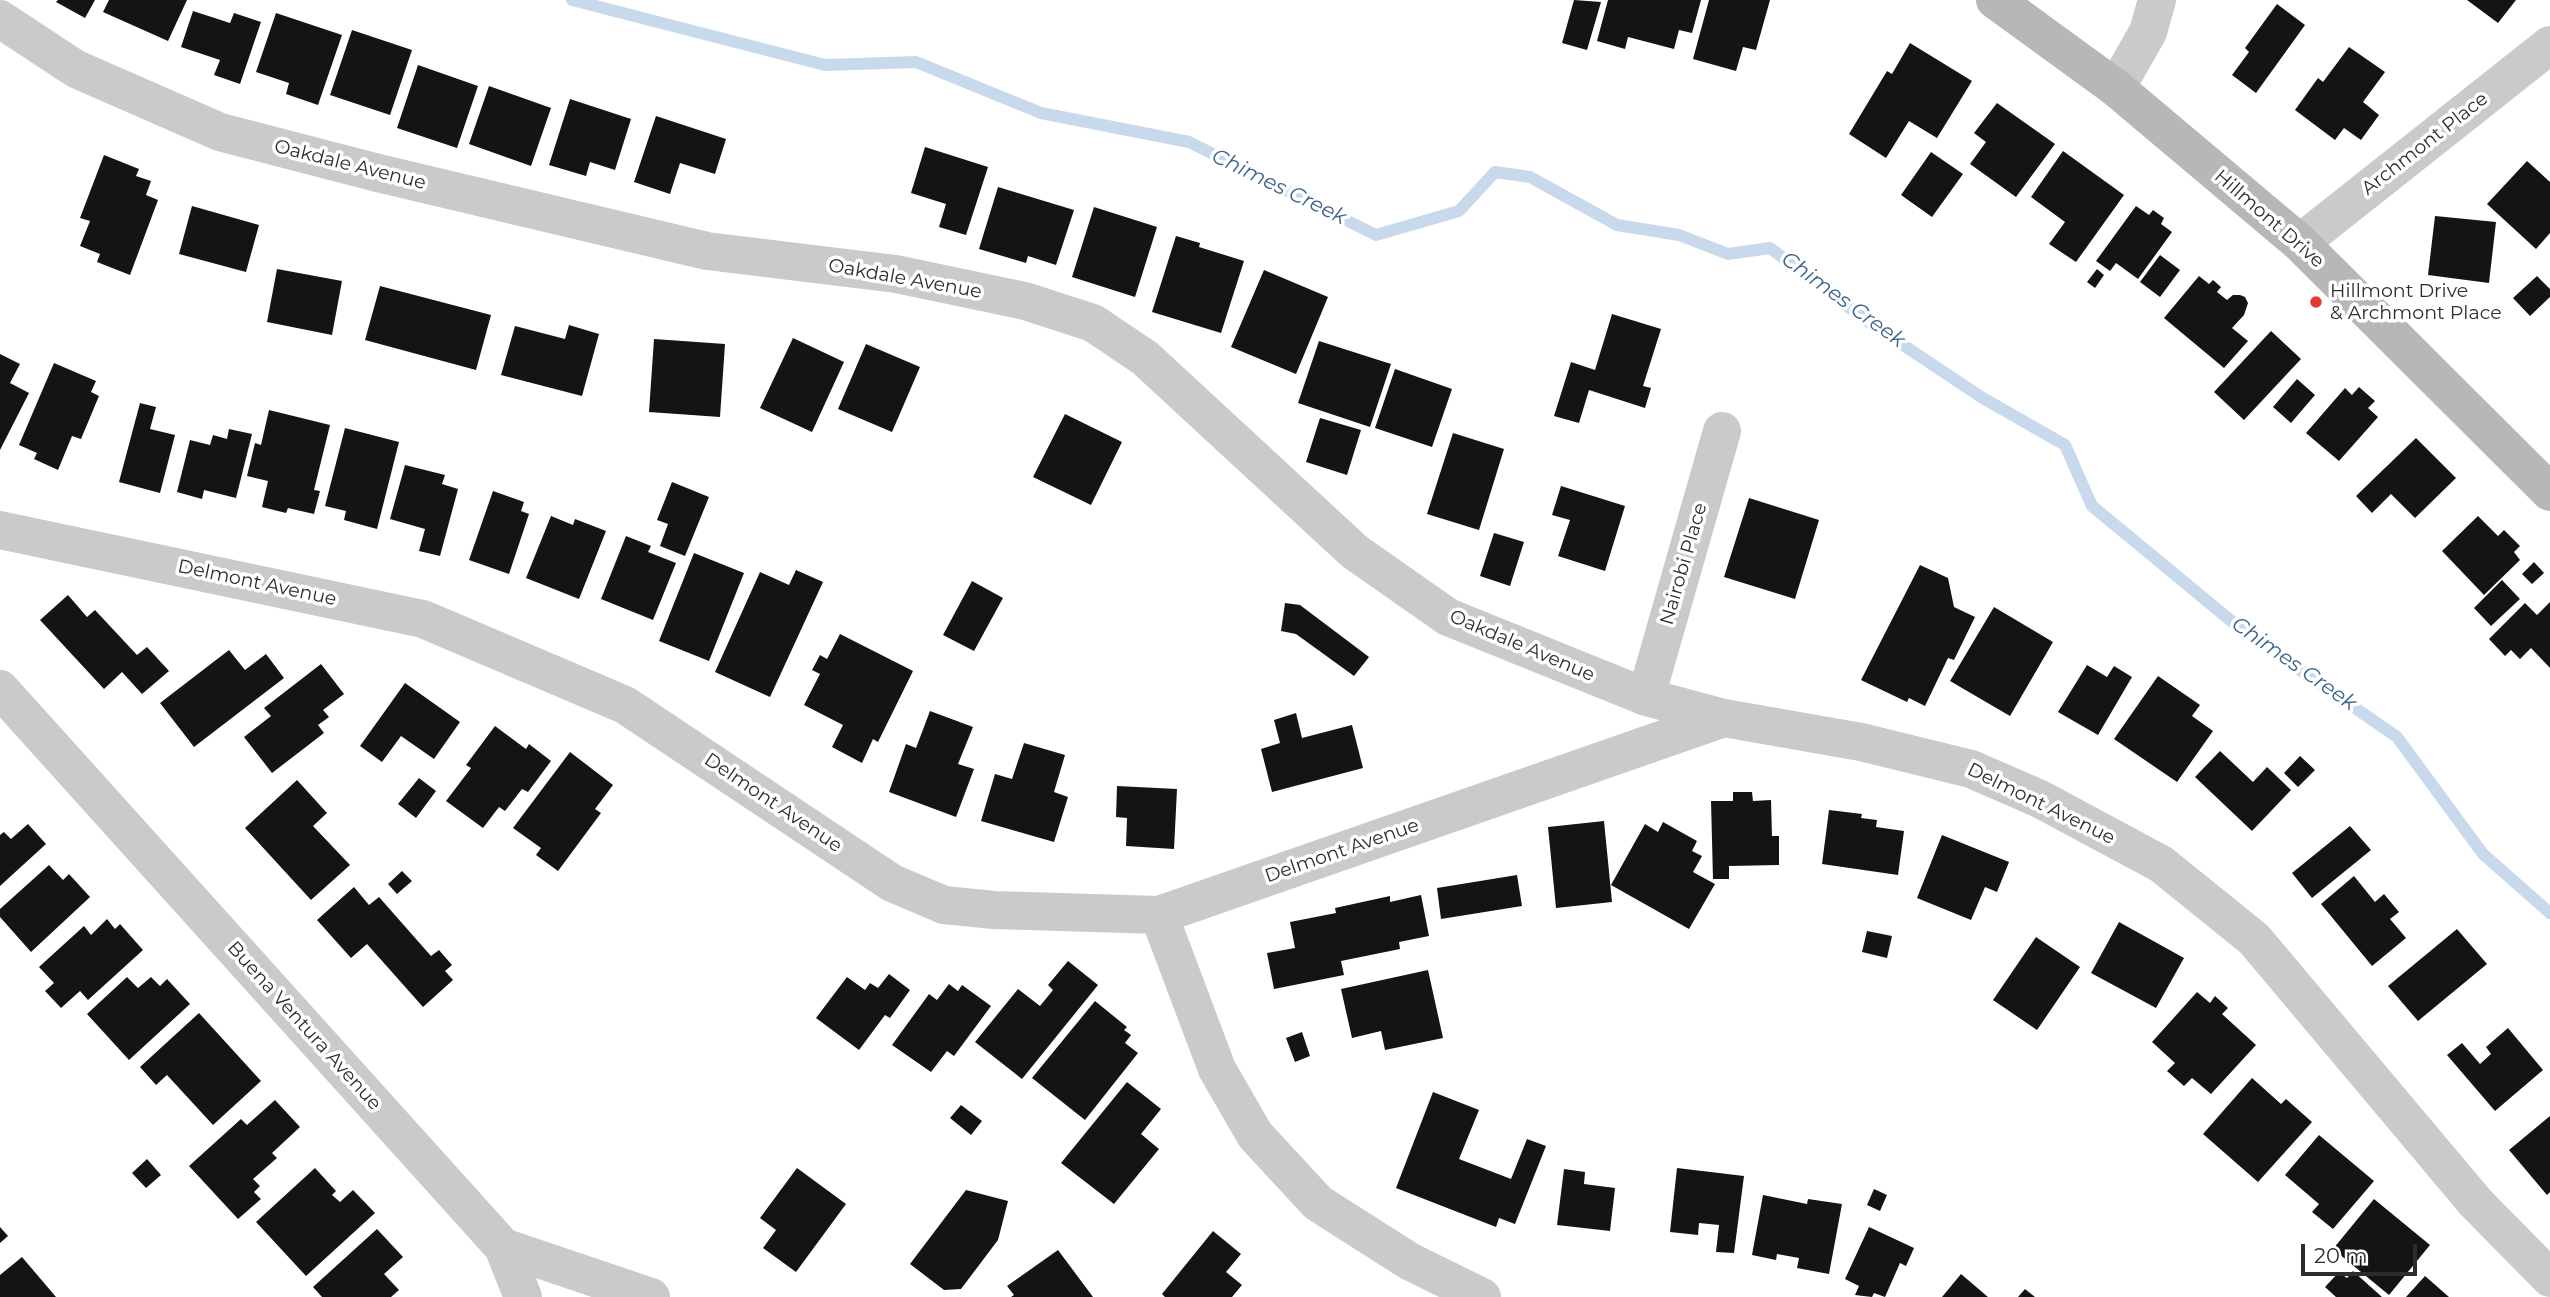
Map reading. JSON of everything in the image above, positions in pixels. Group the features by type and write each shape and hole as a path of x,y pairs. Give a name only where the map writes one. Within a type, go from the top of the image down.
{"street":[{"name":"Hillmont Drive","path":"1996,0 2116,88 2300,243 2550,492"},
{"path":"2116,88 2148,32 2157,0"},
{"name":"Oakdale Avenue","path":"0,19 76,69 220,132 378,173 707,251 896,274 1025,301 1093,323 1145,358 1355,552 1448,617 1646,697 1724,718"},
{"name":"Archmont Place","path":"2300,243 2550,45"},
{"name":"Nairobi Place","path":"1646,697 1722,431"},
{"name":"Delmont Avenue","path":"0,530 423,619 625,705 892,883 944,905 994,910 1159,915 1724,718 1861,742 1971,769 2040,800 2161,864 2254,939 2476,1203 2550,1278"},
{"name":"Buena Ventura Avenue","path":"0,688 503,1247 651,1297"},
{"path":"1159,915 1217,1069 1255,1135 1318,1203 1409,1261 1482,1297"},
{"path":"503,1247 523,1297"}],"building":[{"path":"95,0 85,18 56,2"},
{"path":"109,0 187,0 168,41 103,12"},
{"path":"1574,0 1601,2 1587,50 1562,43"},
{"path":"1608,0 1701,0 1692,33 1679,30 1674,49 1628,37 1625,49 1597,41"},
{"path":"1709,0 1770,0 1756,50 1743,47 1736,71 1693,59"},
{"path":"2467,0 2516,0 2498,23"},
{"path":"2277,4 2305,25 2256,93 2232,75 2249,52 2245,48"},
{"path":"193,11 230,23 234,13 261,22 240,84 214,75 220,60 181,47"},
{"path":"276,13 342,35 318,105 286,94 289,83 256,72"},
{"path":"352,30 412,50 390,115 330,95"},
{"path":"1910,43 1972,81 1937,138 1909,121 1886,158 1849,134 1887,71 1892,74"},
{"path":"2349,47 2385,72 2363,102 2379,115 2361,140 2344,128 2335,140 2295,110 2318,78 2323,82"},
{"path":"418,65 478,86 457,148 397,128"},
{"path":"489,86 551,108 531,166 469,144"},
{"path":"570,99 631,119 615,170 590,162 586,176 549,165"},
{"path":"1997,103 2055,144 2016,197 1970,164 1986,142 1974,133"},
{"path":"656,116 726,139 715,174 680,163 670,194 634,182"},
{"path":"925,147 988,167 966,235 939,227 946,204 911,193"},
{"path":"2063,151 2124,195 2076,262 2049,244 2065,222 2031,197"},
{"path":"1931,152 1963,174 1932,217 1901,195"},
{"path":"104,155 139,169 136,176 151,181 146,195 158,200 130,275 97,262 100,254 80,246 90,221 80,218"},
{"path":"2527,161 2550,182 2550,233 2536,249 2487,204"},
{"path":"998,187 1074,210 1056,265 1028,256 1026,263 979,249"},
{"path":"192,206 259,225 246,272 179,254"},
{"path":"2136,206 2149,215 2153,210 2164,218 2161,224 2172,232 2138,279 2116,263 2110,271 2096,261"},
{"path":"1094,207 1157,227 1135,297 1072,277"},
{"path":"2435,216 2496,222 2489,283 2428,275"},
{"path":"1176,236 1200,243 1199,247 1244,261 1221,333 1152,312"},
{"path":"2160,255 2180,270 2160,297 2140,282"},
{"path":"277,269 342,281 332,335 267,322"},
{"path":"2097,269 2104,275 2095,288 2087,282"},
{"path":"1264,270 1328,297 1296,374 1231,347"},
{"path":"2199,276 2209,284 2213,280 2221,287 2217,292 2227,300 2233,295 2240,295 2245,297 2248,303 2244,315 2232,328 2248,341 2224,368 2164,318"},
{"path":"2537,276 2550,289 2550,297 2530,316 2513,298"},
{"path":"380,286 491,315 476,370 365,340"},
{"path":"1612,314 1661,329 1643,386 1651,388 1645,408 1589,390 1579,423 1554,416 1571,362 1595,370"},
{"path":"569,325 599,334 582,396 501,375 515,326 565,339"},
{"path":"2271,331 2301,359 2244,420 2214,392"},
{"path":"793,338 844,362 812,432 760,408"},
{"path":"654,339 725,344 720,417 649,412"},
{"path":"1319,341 1391,364 1370,427 1298,403"},
{"path":"866,344 920,367 892,432 838,409"},
{"path":"0,354 20,364 10,383 29,393 0,450"},
{"path":"54,363 96,381 91,392 99,396 81,439 72,436 58,470 34,459 37,453 19,445"},
{"path":"1395,369 1452,389 1432,447 1375,428"},
{"path":"2297,379 2315,395 2291,423 2273,407"},
{"path":"2359,387 2375,401 2368,408 2378,417 2339,461 2306,433 2345,388 2352,395"},
{"path":"140,403 156,407 150,429 175,435 160,493 119,482"},
{"path":"269,410 330,425 314,490 320,491 314,514 288,508 286,513 262,507 268,481 247,476 255,443 261,445"},
{"path":"1065,414 1122,442 1091,505 1033,477"},
{"path":"1320,418 1361,430 1347,475 1306,462"},
{"path":"345,428 399,442 377,529 344,520 346,511 325,506"},
{"path":"229,429 252,434 236,498 204,490 202,499 177,492 190,440 210,445 213,435 227,439"},
{"path":"1453,433 1504,449 1479,530 1427,514"},
{"path":"2416,438 2456,478 2415,518 2391,494 2372,513 2356,496"},
{"path":"405,465 445,475 442,484 458,489 440,556 419,551 425,529 390,519"},
{"path":"672,482 709,497 685,556 660,546 668,524 657,520"},
{"path":"1561,486 1625,506 1605,571 1558,556 1570,520 1552,515"},
{"path":"493,491 524,502 521,511 529,514 509,574 469,560"},
{"path":"1749,498 1819,520 1795,599 1724,577"},
{"path":"551,516 573,525 575,519 606,531 579,599 526,578"},
{"path":"2478,516 2498,536 2504,530 2520,546 2514,552 2520,560 2484,595 2442,551"},
{"path":"1494,533 1524,542 1510,586 1480,576"},
{"path":"626,536 651,546 648,552 676,563 653,620 601,599"},
{"path":"694,553 744,573 709,661 659,641"},
{"path":"2534,562 2544,573 2532,584 2522,574"},
{"path":"1920,565 1948,578 1954,607 1975,617 1954,660 1948,658 1925,706 1909,698 1907,702 1861,680"},
{"path":"796,570 823,582 770,697 715,672 760,572 789,585"},
{"path":"2502,580 2520,599 2491,626 2474,608"},
{"path":"972,581 1003,598 974,651 943,635"},
{"path":"68,595 87,617 95,610 137,655 147,647 169,671 142,694 122,672 104,689 40,620"},
{"path":"2550,602 2550,668 2531,648 2520,659 2511,650 2505,656 2489,639 2525,603 2537,615"},
{"path":"1285,603 1300,605 1369,657 1354,676 1296,634 1281,631"},
{"path":"1994,607 2053,642 2010,716 1950,681"},
{"path":"840,634 913,671 878,742 873,739 862,763 832,747 843,725 804,705 820,674 812,670 820,655 827,659"},
{"path":"229,650 245,670 266,654 284,678 194,747 160,703"},
{"path":"321,664 344,694 323,710 329,717 318,725 324,733 272,773 244,737 271,716 264,708"},
{"path":"2087,665 2107,677 2114,666 2132,677 2098,735 2058,712"},
{"path":"2158,676 2200,705 2192,716 2213,731 2177,782 2114,739"},
{"path":"405,683 460,722 434,759 401,736 382,762 360,746"},
{"path":"930,711 973,727 958,764 974,769 956,817 889,792 906,744 916,748"},
{"path":"1296,713 1302,738 1352,725 1363,768 1272,792 1261,749 1280,743 1274,720"},
{"path":"495,726 526,749 529,744 551,761 528,792 522,789 505,811 499,807 483,828 446,801 471,768 466,765"},
{"path":"1024,743 1065,755 1054,792 1068,797 1054,842 981,821 995,774 1012,779"},
{"path":"2220,751 2253,782 2267,767 2291,790 2252,831 2195,777"},
{"path":"570,752 613,785 595,809 601,813 558,871 536,855 541,848 513,828"},
{"path":"2300,756 2315,770 2298,787 2284,773"},
{"path":"419,778 436,791 416,818 398,804"},
{"path":"297,780 327,813 313,826 350,865 311,900 245,828"},
{"path":"1117,786 1177,789 1174,849 1126,846 1127,818 1116,817"},
{"path":"1733,792 1752,792 1753,801 1771,800 1772,836 1779,836 1779,865 1729,866 1729,879 1713,879 1711,801 1733,801"},
{"path":"1829,810 1862,814 1861,818 1877,820 1876,827 1904,831 1898,875 1822,864"},
{"path":"1604,821 1612,902 1556,908 1548,827"},
{"path":"1663,822 1697,841 1692,851 1702,856 1693,872 1715,884 1689,929 1611,885 1645,824 1658,832"},
{"path":"28,824 46,844 0,886 0,835 4,832 11,839"},
{"path":"2350,826 2371,850 2312,898 2292,873"},
{"path":"1942,835 2009,862 1997,892 1985,887 1971,920 1917,898"},
{"path":"49,865 63,880 69,874 90,897 31,952 0,917 0,909"},
{"path":"402,871 412,881 397,894 388,884"},
{"path":"1517,875 1522,906 1441,919 1437,888"},
{"path":"2354,876 2375,902 2384,894 2399,912 2390,919 2406,938 2372,966 2321,904"},
{"path":"354,887 369,905 379,897 431,956 439,950 452,965 445,971 453,980 423,1007 367,944 351,958 317,920"},
{"path":"1421,895 1429,936 1399,942 1400,949 1341,961 1344,975 1274,989 1267,953 1295,948 1290,922 1336,913 1335,908 1390,896 1390,902"},
{"path":"107,919 115,929 120,924 143,950 88,1000 80,991 61,1008 45,991 54,983 39,967 84,926 91,935"},
{"path":"2119,922 2184,958 2156,1008 2091,973"},
{"path":"2457,929 2487,964 2418,1021 2388,986"},
{"path":"1867,931 1892,936 1887,958 1862,952"},
{"path":"2036,937 2080,967 2037,1030 1993,1000"},
{"path":"1068,961 1098,985 1022,1079 975,1042 1018,989 1040,1006 1053,990 1048,985"},
{"path":"1428,970 1443,1038 1385,1050 1381,1031 1352,1038 1341,989"},
{"path":"889,974 910,990 890,1018 885,1015 859,1050 816,1018 847,977 865,990 870,983 878,988"},
{"path":"127,977 138,988 151,977 160,986 167,979 190,1004 129,1060 87,1014"},
{"path":"949,984 958,991 962,985 991,1006 954,1056 947,1051 931,1072 892,1045 929,994 937,1000"},
{"path":"2197,992 2210,1003 2215,996 2228,1008 2222,1014 2256,1045 2211,1094 2192,1078 2184,1086 2167,1071 2175,1063 2152,1042"},
{"path":"1095,1001 1127,1027 1124,1030 1131,1035 1125,1043 1138,1053 1085,1120 1032,1078"},
{"path":"199,1013 261,1081 213,1125 167,1075 156,1085 140,1067"},
{"path":"2508,1028 2543,1070 2495,1111 2447,1055 2462,1043 2480,1064 2491,1054 2486,1047"},
{"path":"1302,1032 1310,1056 1295,1062 1286,1038"},
{"path":"2252,1078 2281,1104 2286,1099 2312,1122 2258,1182 2203,1134"},
{"path":"1127,1082 1161,1109 1141,1134 1159,1149 1114,1204 1061,1163"},
{"path":"1433,1092 1479,1110 1459,1159 1511,1179 1527,1139 1546,1146 1515,1224 1499,1218 1496,1227 1396,1188"},
{"path":"275,1100 300,1127 272,1153 277,1158 253,1179 260,1186 254,1192 261,1199 238,1219 189,1166 241,1119 247,1125"},
{"path":"961,1105 982,1121 971,1135 950,1118"},
{"path":"2550,1116 2550,1192 2547,1195 2509,1150"},
{"path":"2319,1135 2374,1181 2333,1229 2312,1212 2319,1204 2285,1175"},
{"path":"147,1159 161,1175 146,1188 132,1173"},
{"path":"315,1168 336,1191 332,1195 340,1202 353,1190 375,1213 306,1276 256,1222"},
{"path":"797,1168 846,1204 796,1272 763,1248 776,1230 760,1218"},
{"path":"1677,1168 1744,1176 1734,1253 1716,1252 1719,1225 1699,1223 1698,1235 1670,1232"},
{"path":"1564,1169 1585,1172 1584,1184 1615,1188 1610,1231 1557,1225"},
{"path":"1874,1189 1887,1195 1880,1211 1867,1205"},
{"path":"966,1190 1008,1201 998,1240 961,1289 944,1290 910,1264"},
{"path":"1763,1195 1807,1204 1808,1199 1842,1204 1829,1274 1797,1268 1799,1258 1777,1254 1776,1260 1752,1255"},
{"path":"2374,1199 2430,1245 2389,1295 2333,1249"},
{"path":"0,1227 8,1236 0,1243"},
{"path":"1869,1227 1914,1248 1906,1266 1900,1263 1885,1297 1874,1293 1872,1297 1855,1295 1859,1286 1845,1279"},
{"path":"377,1229 403,1257 384,1274 399,1290 391,1297 322,1297 313,1287"},
{"path":"1213,1231 1241,1254 1226,1272 1242,1285 1232,1297 1165,1297 1162,1294"},
{"path":"1058,1250 1093,1297 1011,1297 1014,1295 1007,1286"},
{"path":"22,1257 56,1297 0,1297 0,1275"},
{"path":"2353,1271 2382,1297 2336,1297 2325,1287 2339,1272 2347,1278"},
{"path":"1961,1274 1988,1297 1942,1297"},
{"path":"2425,1276 2449,1297 2406,1297"},
{"path":"2025,1289 2035,1297 2018,1297"}],"waterway":[{"name":"Chimes Creek","path":"572,0 825,65 916,62 1041,113 1189,142 1376,235 1459,211 1495,172 1530,177 1617,225 1679,235 1728,254 1770,248 1867,321 1981,397 2065,445 2092,506 2241,629 2397,737 2483,854 2550,913"}],"place":[{"name":"Hillmont Drive & Archmont Place","path":"2316,302"}]}
